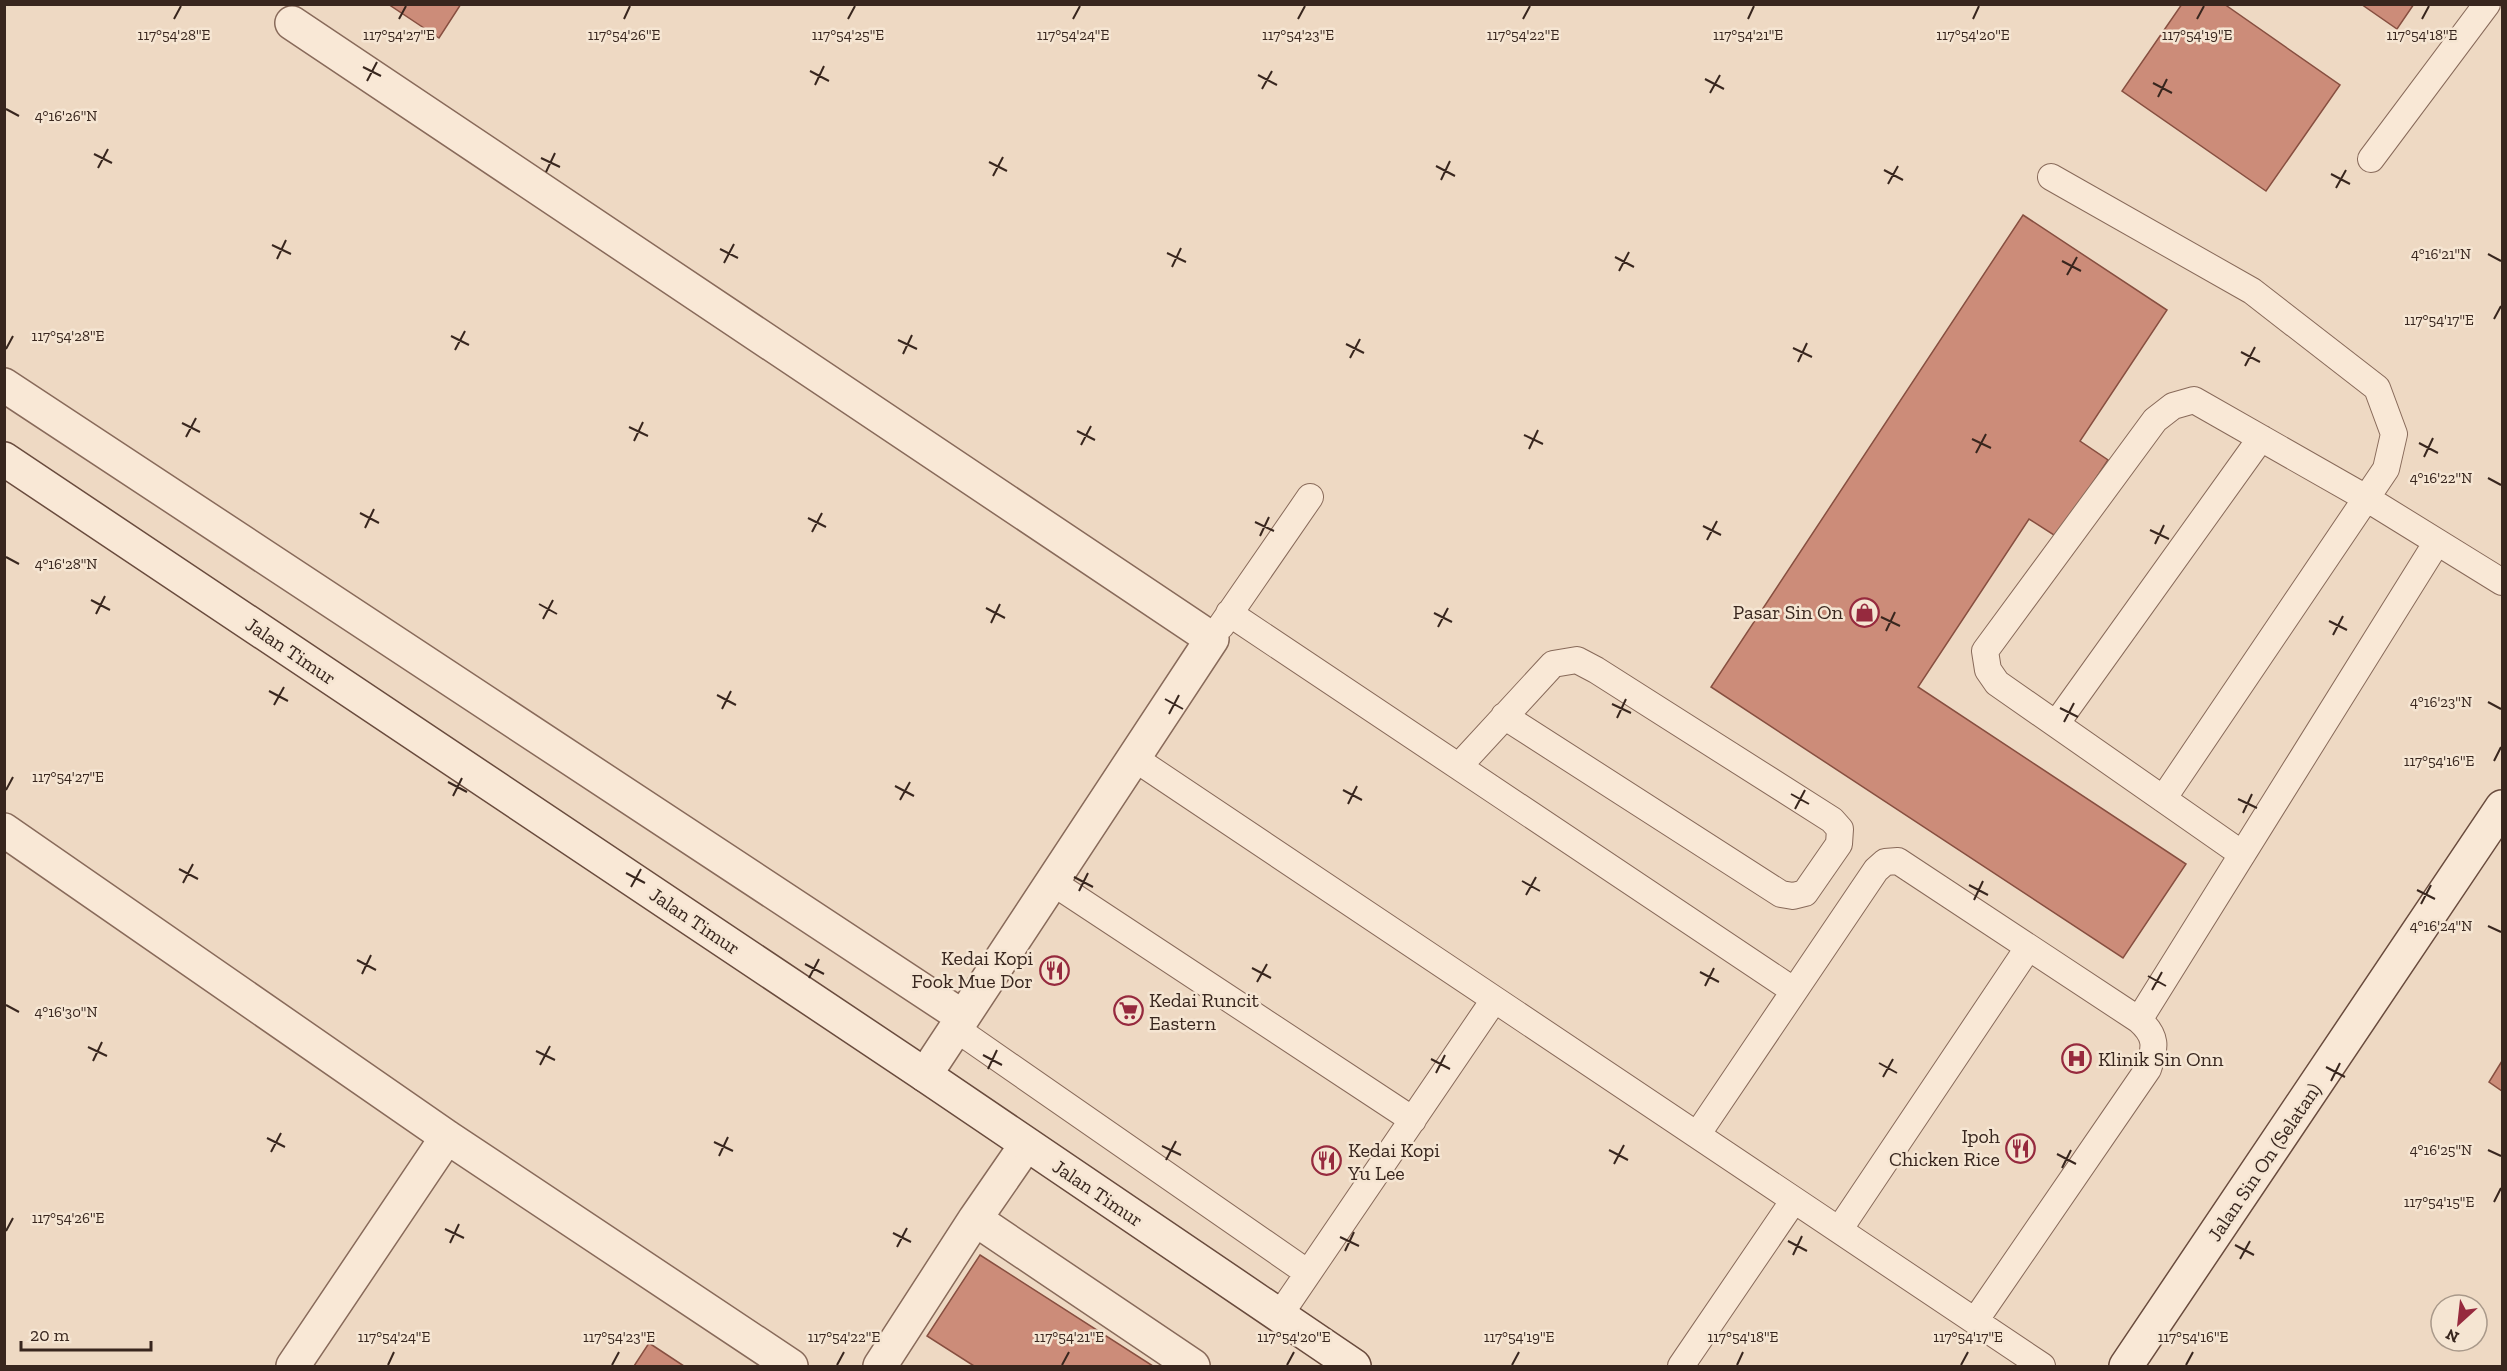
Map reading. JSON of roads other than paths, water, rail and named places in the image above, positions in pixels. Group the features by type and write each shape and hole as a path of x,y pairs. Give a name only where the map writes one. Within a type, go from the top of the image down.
{"street":[{"path":"291,23 1221,626 925,1075"},
{"path":"4,385 959,1023"},
{"name":"Jalan Timur","path":"4,459 925,1075 1354,1366"},
{"name":"Jalan Sin On (Selatan)","path":"2126,1366 2502,807"},
{"path":"4,830 447,1137 791,1366"},
{"path":"293,1366 447,1137"},
{"path":"885,1365 975,1219 1026,1145"},
{"path":"975,1219 1193,1366"}],"lane":[{"path":"2371,159 2487,4"},
{"path":"2051,177 2252,291 2377,388 2394,434 2386,469 2163,799"},
{"path":"2242,854 1997,683 1988,670 1985,651 2155,420 2172,406 2194,400 2366,498 2502,582"},
{"path":"2056,724 2261,438"},
{"path":"1310,497 1221,626 1459,766 1793,990"},
{"path":"2139,1020 2437,542"},
{"path":"1459,766 1504,716 1553,664 1577,660 1832,820 1840,829 1839,844 1805,893 1794,896 1781,894 1504,716"},
{"path":"1134,758 2042,1366"},
{"path":"1697,1135 1793,990 1876,870 1885,862 1898,861 2139,1020 2151,1031 2154,1052 2148,1068 1975,1321"},
{"path":"1052,882 1413,1120"},
{"path":"1839,1230 2028,948"},
{"path":"1279,1316 1494,1000"},
{"path":"959,1023 1308,1273"},
{"path":"1681,1366 1794,1200"}],"place":[{"name":"Pasar Sin On","path":"1864,612"},
{"name":"Kedai Kopi Fook Mue Dor","path":"1054,970"},
{"name":"Kedai Runcit Eastern","path":"1128,1011"},
{"name":"Klinik Sin Onn","path":"2077,1059"},
{"name":"Ipoh Chicken Rice","path":"2021,1148"},
{"name":"Kedai Kopi Yu Lee","path":"1327,1161"}]}
